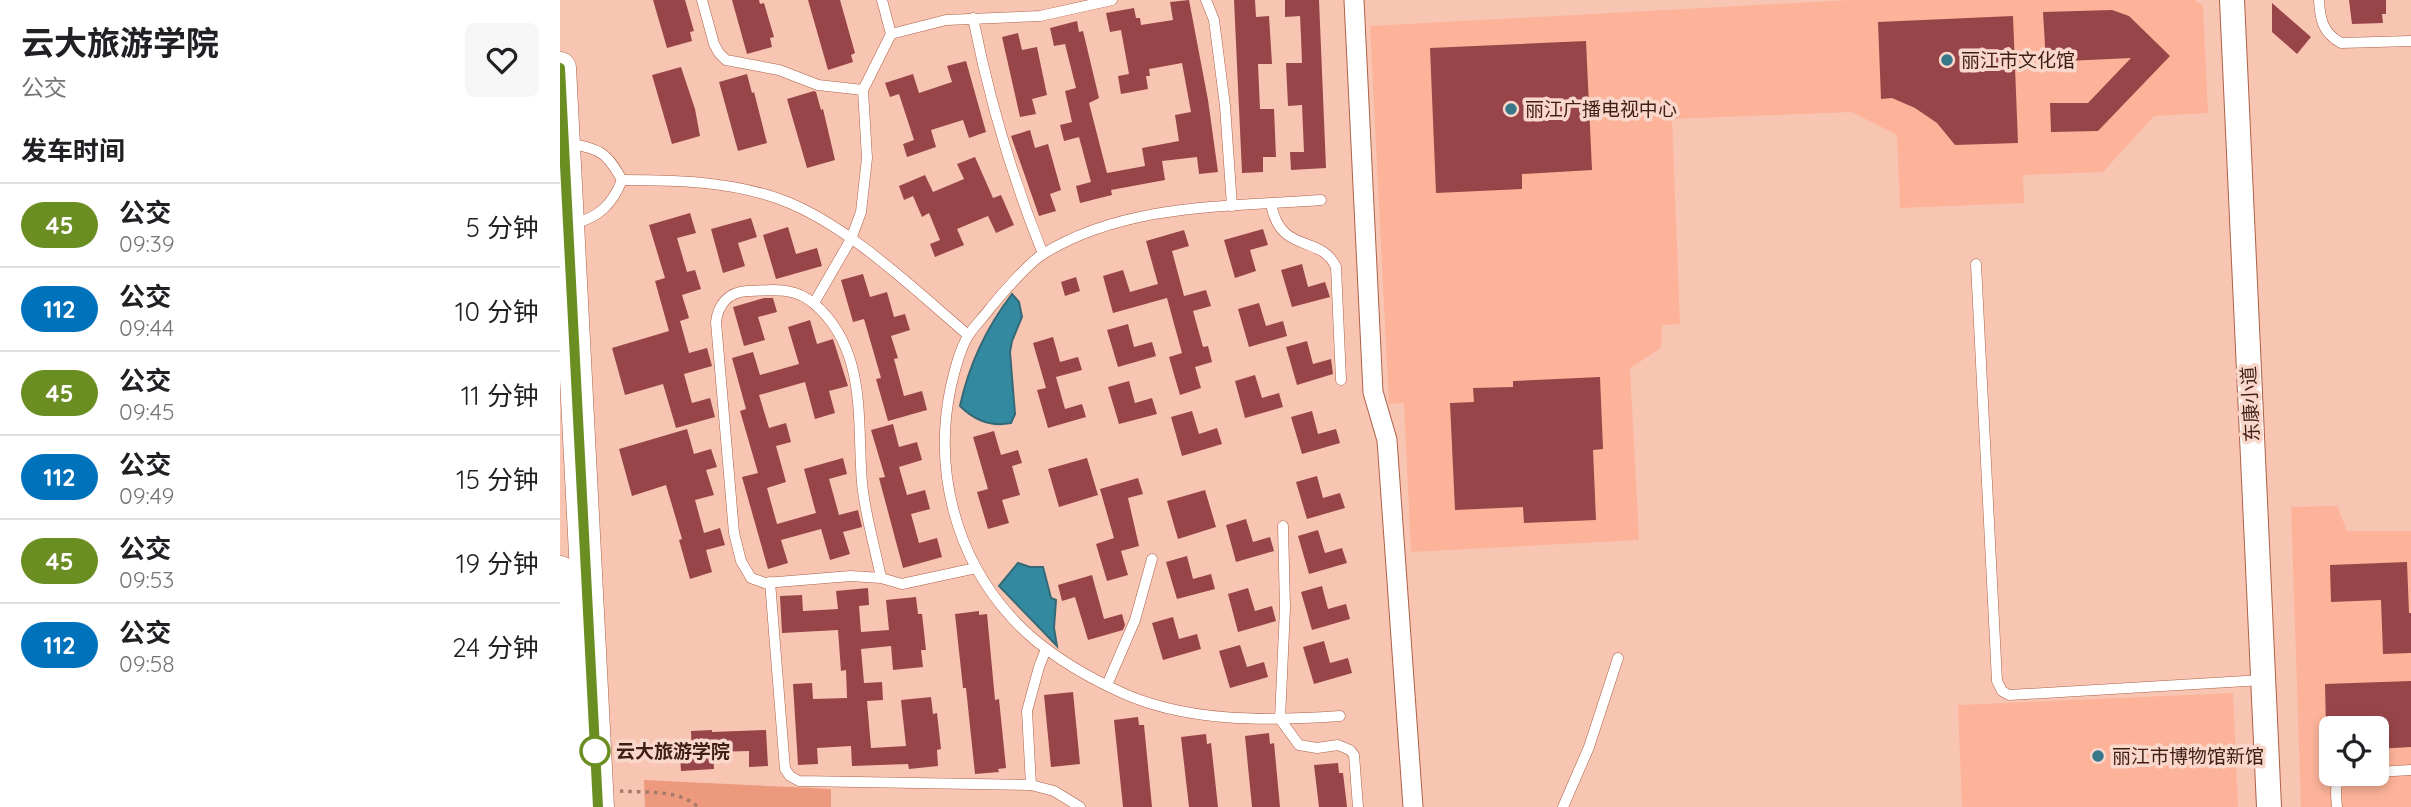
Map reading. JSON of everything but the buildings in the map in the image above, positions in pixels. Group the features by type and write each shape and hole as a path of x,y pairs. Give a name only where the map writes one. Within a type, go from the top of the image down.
{"main road":[{"path":"560,68 598,798"},
{"path":"560,572 572,807"}],"street":[{"path":"1354,0 1373,392 1387,440 1413,807"},
{"name":"东康小道","path":"2232,0 2269,807"}],"lane":[{"path":"702,0 715,44 726,60 779,70 818,85 863,90"},
{"path":"814,303 851,239 862,212 867,136 863,90 891,34 882,0"},
{"path":"891,34 930,23 973,18 1040,16 1112,0"},
{"path":"1206,0 1214,20 1225,106 1232,206"},
{"path":"2319,0 2323,26 2333,39 2341,43 2411,41"},
{"path":"973,18 1003,146 1043,254"},
{"path":"564,142 596,149 611,162 622,180"},
{"path":"622,180 691,182 762,194 802,208 851,239 968,335"},
{"path":"569,226 592,219 601,213 614,197 622,180"},
{"path":"1321,200 1173,210 1144,215 1089,232 1043,254 968,335 953,376 944,445 949,496 955,518 976,568 997,601 1046,649 1132,697 1175,710 1240,718 1340,716"},
{"path":"1271,204 1276,223 1283,232 1291,239 1321,250 1336,267 1341,380"},
{"path":"1976,264 1997,681 2002,691 2009,695 2263,680"},
{"path":"881,578 863,491 858,438 858,394 852,360 837,330 814,303 794,292 743,291 725,300 717,314 736,548 751,578 760,583 851,576 881,578 902,584 976,568"},
{"path":"1283,526 1285,608 1280,719 1295,742 1303,747 1338,745 1350,750 1354,755 1358,807"},
{"path":"1107,685 1135,620 1152,559"},
{"path":"770,582 785,769 790,776 799,781 1031,785 1054,791 1080,807"},
{"path":"1031,785 1027,711 1046,649"},
{"path":"1563,807 1589,747 1618,658"},
{"path":"2389,771 2411,770"},
{"path":"2336,786 2337,807"}],"path":[{"path":"598,798 679,795 698,807"}],"shaded area":[{"path":"1850,0 2195,0 2203,6 2208,113 2154,116 2103,172 2023,175 2024,203 1900,208 1897,135 1852,112 1672,119 1680,324 1662,325 1661,348 1630,368 1639,540 1411,552 1404,403 1389,404 1370,26"},
{"path":"2337,506 2347,531 2411,531 2411,807 2301,807 2291,507"},
{"name":"丽江市博物馆新馆","path":"2233,693 2238,807 1962,807 1958,705"},
{"path":"644,780 831,789 831,807 645,807"}],"water":[{"path":"1012,294 1019,302 1022,317 1010,352 1015,414 1011,423 990,423 977,419 960,406 980,347"},
{"path":"1018,563 1043,567 1051,598 1056,600 1054,628 1057,646 999,586"}],"bus line":[{"name":"45","path":"560,68 598,807"}],"place":[{"name":"丽江市文化馆","path":"1947,60"},
{"name":"丽江广播电视中心","path":"1511,109"},
{"name":"云大旅游学院","path":"595,751"},
{"name":"丽江市博物馆新馆","path":"2098,756"}]}
